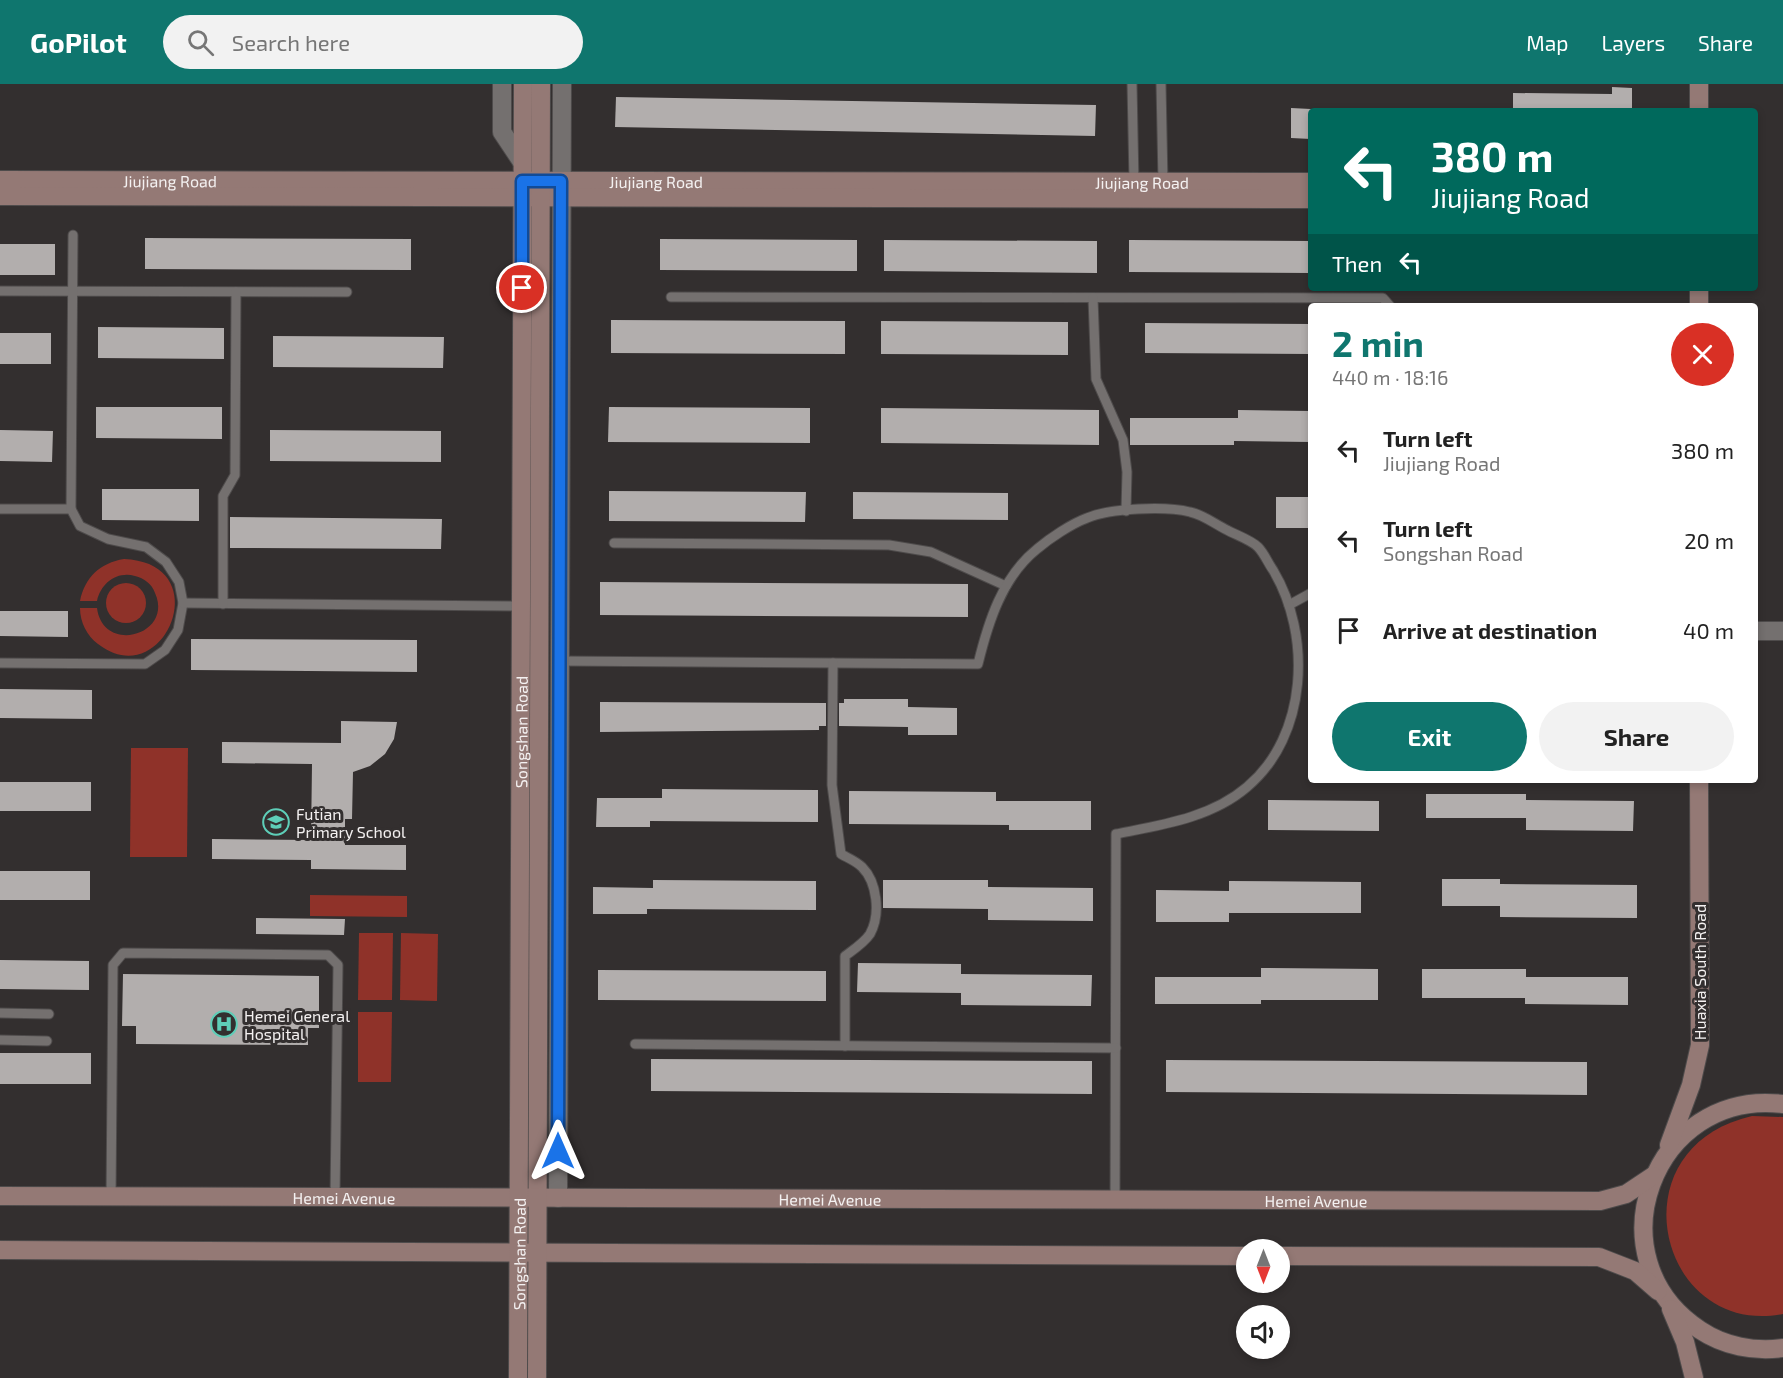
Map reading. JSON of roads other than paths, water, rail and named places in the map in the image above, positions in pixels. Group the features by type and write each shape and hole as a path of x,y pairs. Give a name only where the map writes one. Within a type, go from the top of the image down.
{"street":[{"path":"502,84 502,132 522,162"},
{"name":"Songshan Road","path":"518,1378 523,84"},
{"name":"Songshan Road","path":"537,1378 541,84"},
{"path":"558,1198 562,84"},
{"path":"1699,84 1699,108"},
{"name":"Jiujiang Road","path":"0,180 522,189"},
{"name":"Jiujiang Road","path":"0,196 1134,182 1308,182"},
{"name":"Jiujiang Road","path":"561,189 1308,199"},
{"path":"1758,630 1783,631"},
{"name":"Huaxia South Road","path":"1663,1158 1683,1113 1700,1045 1699,783"},
{"name":"Hemei Avenue","path":"1666,1298 1647,1259 1643,1238 1643,1217 1653,1176 1663,1158 1692,1127 1710,1116 1750,1104 1783,1104"},
{"name":"Hemei Avenue","path":"0,1196 1600,1201 1626,1194 1653,1176"},
{"path":"0,1250 1236,1256"},
{"name":"Hemei Avenue","path":"1290,1256 1599,1257 1635,1271 1691,1324 1724,1342 1761,1350 1783,1348"},
{"path":"1666,1298 1685,1342 1694,1378"}],"lane":[{"path":"1132,84 1134,182"},
{"path":"1161,84 1163,182"},
{"path":"0,663 145,664 165,650 178,630 183,603 179,582 166,562 146,547 108,539 80,526 71,509 73,235"},
{"path":"0,291 347,291"},
{"path":"223,604 223,496 236,475 236,291"},
{"path":"671,297 1383,298 1387,303"},
{"path":"1093,298 1096,379 1123,440 1127,471 1126,511"},
{"path":"559,661 978,664 987,627 1006,586 1036,549 1087,517 1148,508 1191,512 1258,547 1285,590 1296,629 1299,664 1292,716 1273,756 1248,787 1211,810 1173,822 1116,834 1115,1199"},
{"path":"0,509 71,509"},
{"path":"614,543 889,545 931,552 1006,586"},
{"path":"1289,605 1308,595"},
{"path":"183,603 521,606"},
{"path":"833,663 832,784 841,855 860,865 870,878 875,896 875,916 870,934 845,956 845,1046"},
{"path":"1299,664 1308,664"},
{"path":"111,1197 113,965 123,953 328,955 338,965 336,1197"},
{"path":"0,1013 49,1014"},
{"path":"0,1040 47,1041"},
{"path":"635,1044 1116,1048"}],"place":[{"name":"Futian Primary School","path":"276,822"},
{"name":"Hemei General Hospital","path":"224,1024"}]}
